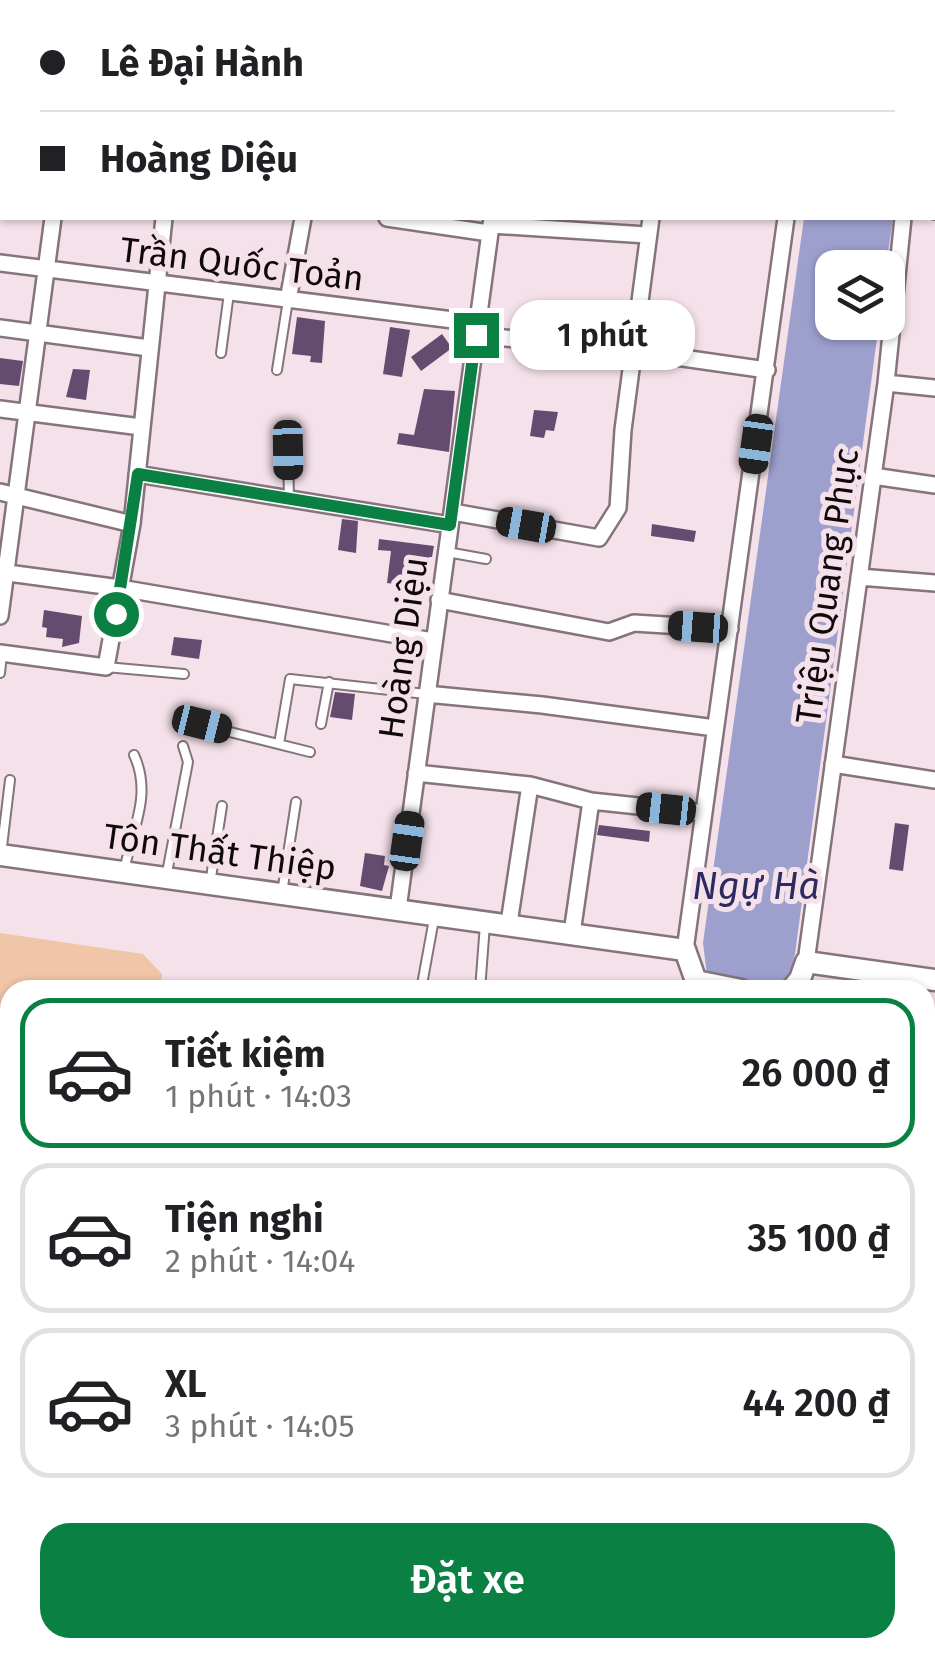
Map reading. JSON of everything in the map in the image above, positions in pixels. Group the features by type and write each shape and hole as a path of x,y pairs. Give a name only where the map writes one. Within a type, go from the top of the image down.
{"street":[{"path":"0,616 8,493 28,414 53,220"},
{"path":"1,654 106,667 132,524 164,220"},
{"path":"288,300 303,220"},
{"path":"416,220 648,235"},
{"path":"138,474 288,500 599,538 618,508 651,220"},
{"path":"696,980 685,950 786,220"},
{"name":"Triệu Quang Phục","path":"806,962 886,383 903,220"},
{"name":"Hoàng Diệu","path":"398,909 491,225"},
{"name":"Trần Quốc Toản","path":"0,263 288,300 767,370"},
{"path":"0,328 150,348"},
{"path":"886,383 935,388"},
{"path":"0,410 141,426"},
{"path":"873,476 935,484"},
{"path":"8,493 132,524"},
{"path":"3,573 120,588 433,641"},
{"path":"859,576 935,583"},
{"path":"439,600 609,632 634,623 730,630"},
{"path":"426,694 716,728"},
{"path":"833,764 935,780"},
{"path":"416,773 530,785 591,801 704,813"},
{"path":"509,924 530,785"},
{"path":"572,932 591,801"},
{"name":"Tôn Thất Thiệp","path":"0,856 685,950"},
{"path":"799,980 806,962 935,980"}],"lane":[{"path":"221,353 229,293"},
{"path":"277,370 288,300"},
{"path":"288,450 288,500"},
{"path":"447,552 486,560"},
{"path":"0,672 1,654"},
{"path":"106,667 184,674"},
{"path":"278,744 290,679 426,694"},
{"path":"321,724 330,682"},
{"path":"202,724 310,752"},
{"path":"166,878 188,762 184,746"},
{"path":"124,872 144,792 134,755"},
{"path":"0,856 10,780"},
{"path":"282,893 296,802"},
{"path":"210,884 222,806"},
{"path":"423,980 435,914"},
{"path":"481,980 485,922"}],"shaded area":[{"path":"0,933 143,954 162,974 161,980 0,980"}],"water":[{"name":"Ngự Hà","path":"804,220 893,220 888,250 815,250 815,340 877,340 795,954 788,980 723,980 707,975 703,943"}],"building":[{"path":"297,317 325,321 322,363 310,362 311,356 292,354"},
{"path":"390,327 410,330 402,377 383,374"},
{"path":"442,334 452,348 421,371 411,357"},
{"path":"0,358 23,361 19,386 0,384"},
{"path":"73,369 90,370 86,400 66,397"},
{"path":"424,389 455,391 449,452 397,444 399,433 414,435"},
{"path":"534,410 558,412 554,431 546,430 544,438 530,436"},
{"path":"342,519 358,521 356,553 338,550"},
{"path":"652,524 696,531 694,542 651,536"},
{"path":"379,539 434,546 424,588 387,583 391,551 378,550"},
{"path":"44,610 82,616 79,643 62,647 63,639 46,637 47,628 42,627"},
{"path":"174,637 202,640 199,659 171,655"},
{"path":"335,692 355,694 352,720 330,717"},
{"path":"895,823 909,825 903,871 889,869"},
{"path":"599,825 650,831 649,842 597,835"},
{"path":"365,853 385,856 384,865 389,866 382,891 360,886"}],"route":[{"path":"116,614 138,474 450,525 476,335"}]}
